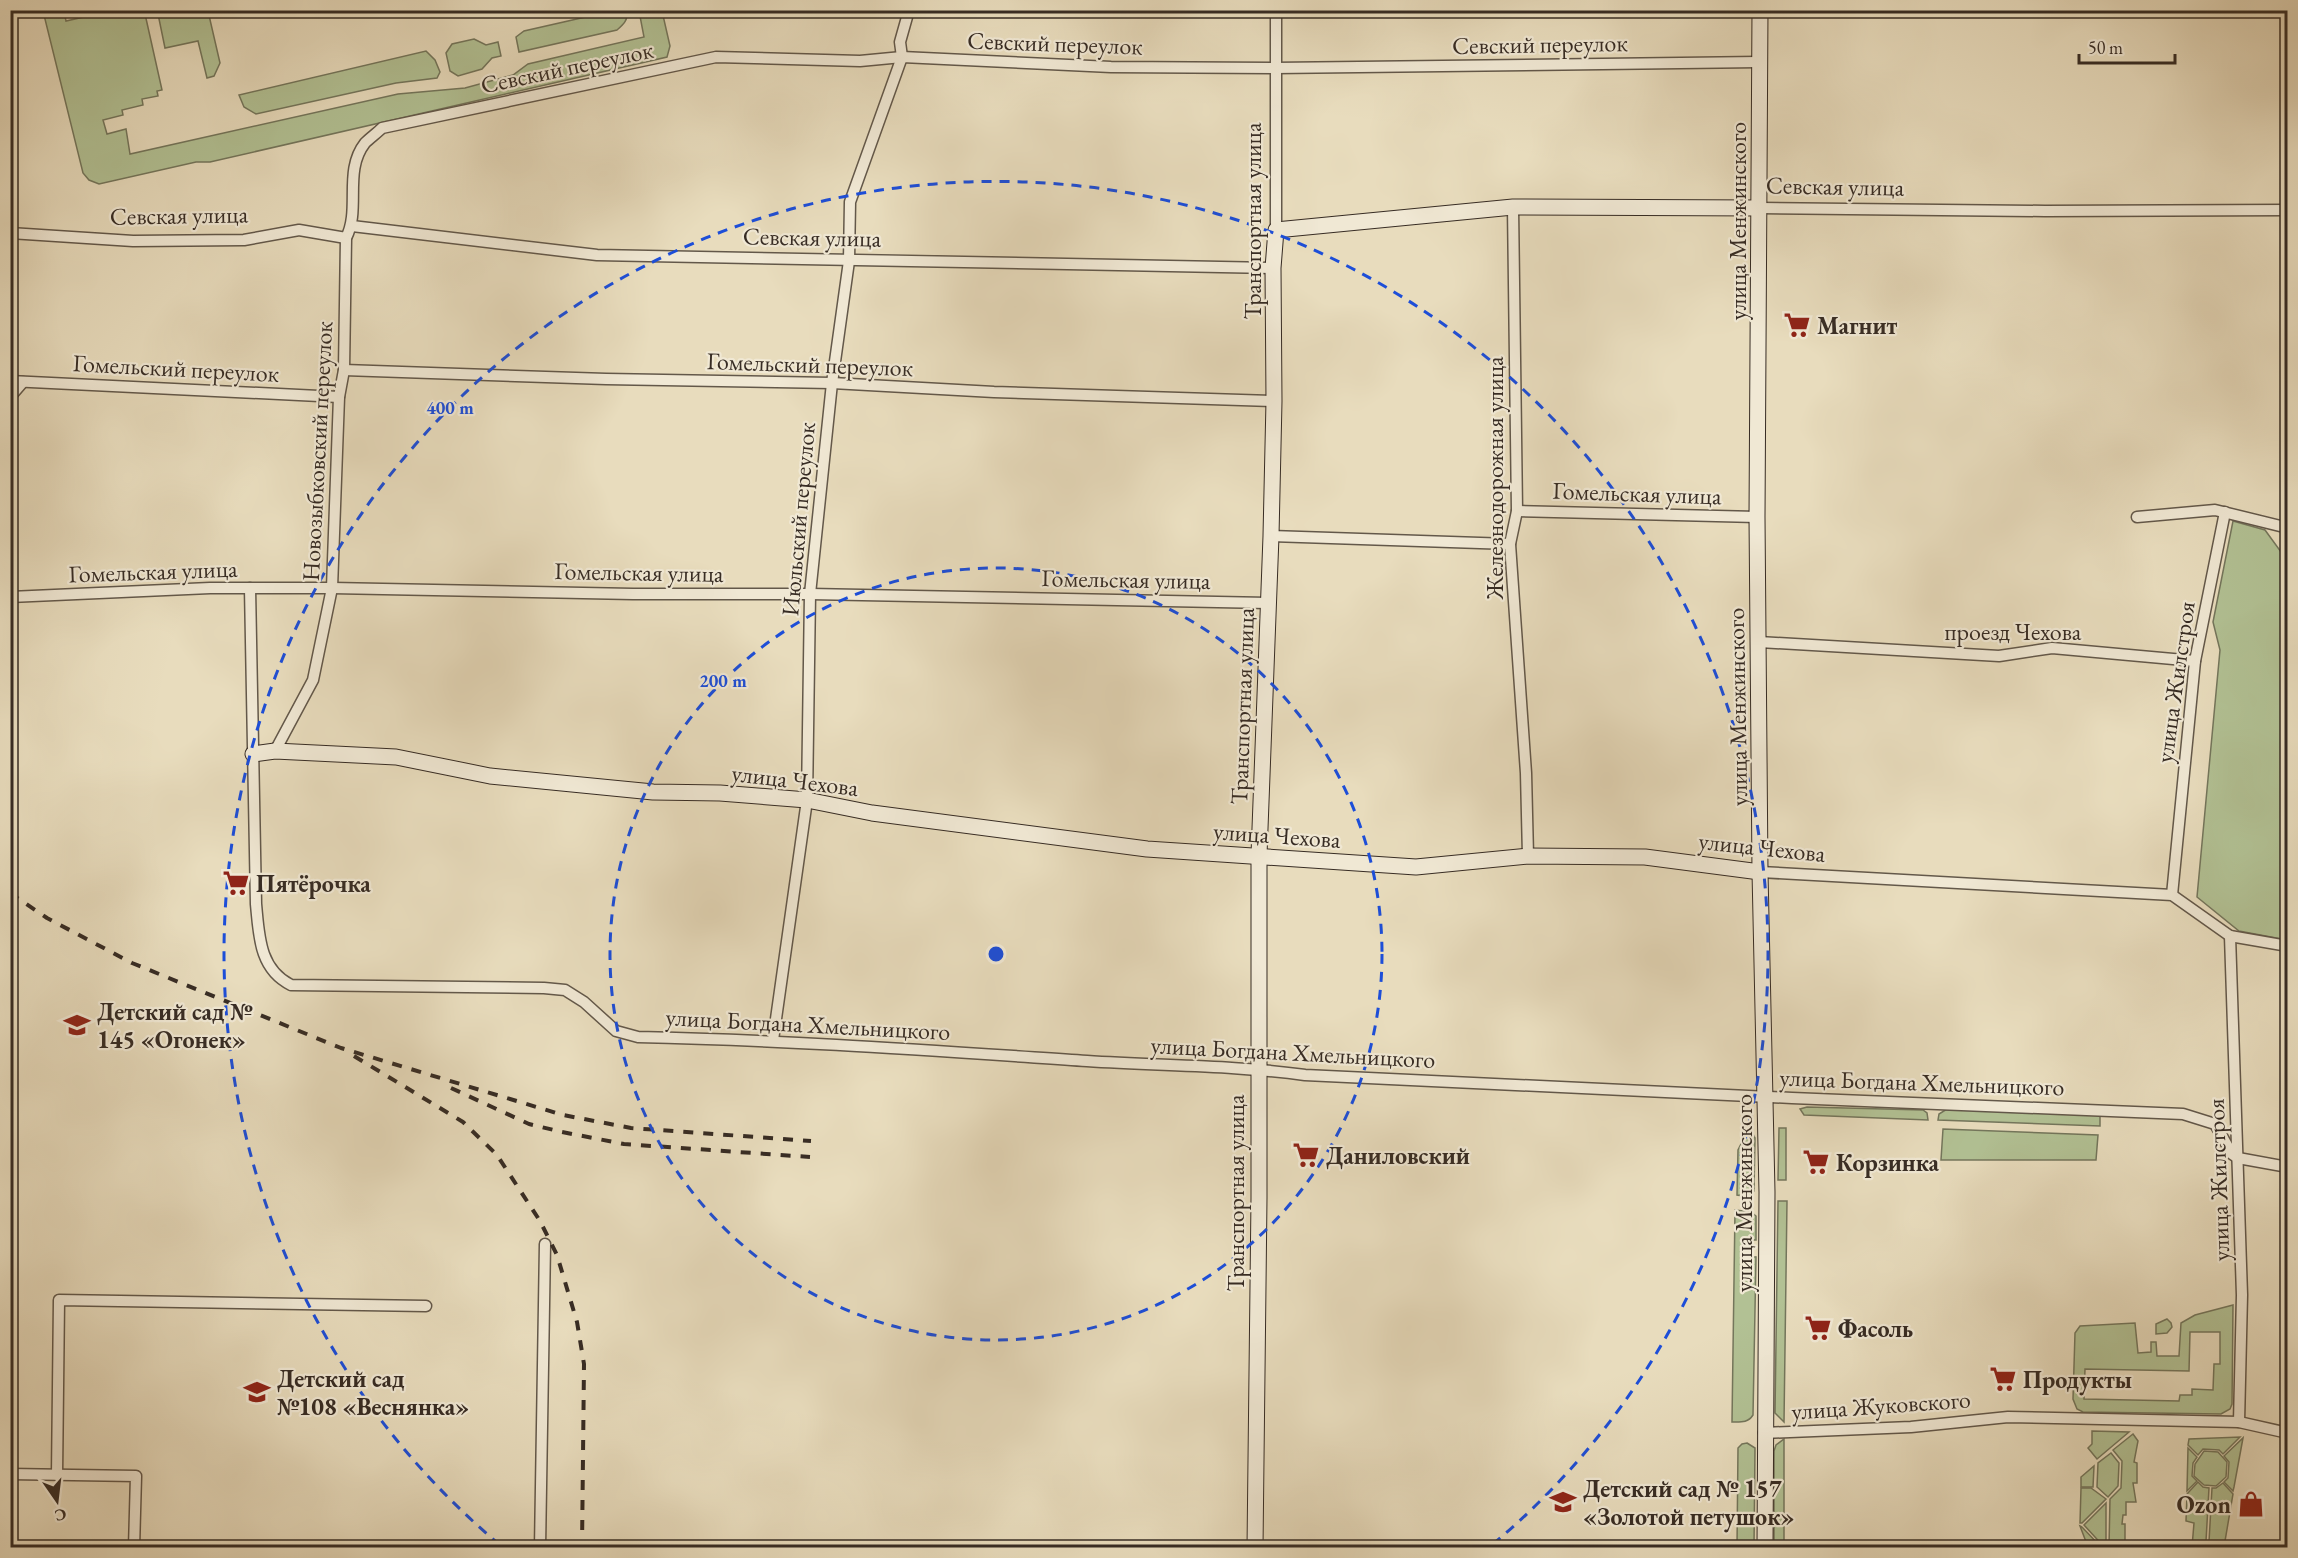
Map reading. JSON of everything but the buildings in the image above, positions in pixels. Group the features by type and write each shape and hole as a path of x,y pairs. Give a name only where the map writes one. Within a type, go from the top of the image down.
{"street":[{"name":"Июльский переулок","path":"772,1040 807,800 810,594 832,383 849,261 850,202 902,57 900,42 909,10"},
{"name":"Транспортная улица","path":"1255,1548 1259,855 1274,400 1276,10"},
{"name":"улица Менжинского","path":"1760,10 1757,517 1760,872 1767,1192 1765,1548"},
{"name":"Севский переулок","path":"364,145 382,128 716,57 860,62 902,57 1111,67 1275,68 1759,62"},
{"name":"Новозыбковский переулок","path":"275,751 313,680 332,588 339,397 344,370 346,237 352,226 353,170 364,145"},
{"name":"Севская улица","path":"1276,230 1513,207 2045,211 2288,210"},
{"name":"Железнодорожная улица","path":"1513,207 1517,511 1510,544 1526,773 1528,856"},
{"name":"Севская улица","path":"352,226 597,255 1273,268"},
{"name":"Севская улица","path":"10,233 133,241 244,240 299,230 346,237"},
{"name":"Гомельский переулок","path":"344,370 606,379 832,383 994,392 1274,400"},
{"name":"Гомельский переулок","path":"10,381 339,397"},
{"path":"10,397 23,382"},
{"path":"2137,517 2215,510 2288,528"},
{"name":"Гомельская улица","path":"1517,511 1757,517"},
{"name":"улица Жилстроя","path":"2172,895 2195,661 2225,512"},
{"path":"1271,536 1510,544"},
{"name":"Гомельская улица","path":"10,597 250,588 332,588 1268,603"},
{"path":"250,588 253,754"},
{"name":"проезд Чехова","path":"1759,642 1999,656 2052,648 2195,661"},
{"name":"улица Чехова","path":"253,754 275,751 396,757 490,776 641,791 720,793 807,800 872,813 1147,849 1416,867 1528,856 1645,857 1760,872 2172,895"},
{"name":"улица Богдана Хмельницкого","path":"253,754 256,904 259,938 273,974 291,985 565,990 584,1002 616,1031 638,1037 772,1040 1116,1063 1259,1068 1305,1075 2184,1114 2215,1124 2232,1154 2238,1158"},
{"path":"2172,895 2230,936 2288,946"},
{"name":"улица Жилстроя","path":"2230,936 2242,1295 2239,1422"},
{"path":"2238,1158 2288,1167"},
{"path":"540,1548 545,1244"},
{"path":"57,1475 58,1300 426,1306"},
{"name":"улица Жуковского","path":"1764,1433 1911,1427 2008,1418 2239,1422 2288,1433"},
{"path":"10,1474 136,1476 134,1548"}],"green space":[{"path":"159,10 208,11 220,63 214,76 207,78 198,41 165,48"},
{"path":"43,11 64,11 66,21 110,11 142,11 145,14 162,90 157,91 158,96 142,99 143,105 122,110 123,115 103,120 107,134 126,129 130,154 398,94 465,88 513,75 528,64 644,37 639,11 662,11 670,46 667,57 210,162 196,162 99,184 89,180 83,173"},
{"path":"612,11 627,11 625,22 617,30 519,52 516,37 524,31"},
{"path":"474,39 486,45 498,42 501,56 492,58 482,69 458,76 450,71 446,53 452,44"},
{"path":"426,51 435,60 440,72 437,78 396,83 256,114 244,107 239,95"},
{"path":"2233,521 2265,530 2281,552 2287,551 2287,940 2239,931 2197,897 2220,650 2213,622"},
{"path":"1807,1107 1923,1110 1927,1113 1928,1120 1804,1115 1800,1109"},
{"path":"1947,1109 2100,1115 2100,1126 1938,1120 1939,1114"},
{"path":"1779,1128 1786,1128 1786,1180 1778,1180"},
{"path":"1943,1129 2098,1135 2096,1160 1941,1160"},
{"path":"1748,1130 1755,1138 1754,1191 1750,1197 1737,1195 1738,1150"},
{"path":"1778,1201 1787,1201 1784,1422 1775,1413"},
{"path":"1735,1210 1751,1212 1756,1216 1756,1240 1742,1240 1742,1256 1756,1257 1753,1415 1747,1421 1732,1422"},
{"path":"2233,1305 2232,1404 2230,1409 2221,1414 2083,1412 2077,1409 2073,1399 2075,1333 2080,1326 2135,1323 2138,1353 2151,1352 2151,1342 2156,1342 2157,1356 2179,1356 2181,1323 2195,1315","holes":["2190,1332 2220,1332 2220,1364 2214,1364 2213,1390 2192,1389 2192,1395 2180,1395 2179,1401 2084,1399 2085,1369 2189,1371"]},
{"path":"2167,1319 2172,1327 2167,1333 2156,1334 2156,1324"},
{"path":"2092,1431 2129,1432 2097,1459 2088,1448 2092,1444"},
{"path":"2133,1434 2138,1441 2134,1462 2137,1463 2137,1483 2133,1483 2136,1502 2126,1502 2126,1515 2123,1515 2122,1524 2125,1524 2125,1545 2109,1547 2110,1499 2121,1488 2122,1461 2113,1450"},
{"path":"2240,1437 2223,1454 2219,1450 2203,1449 2198,1455 2188,1445 2189,1439"},
{"path":"2243,1438 2233,1491 2224,1482 2228,1478 2229,1462 2224,1456"},
{"path":"1784,1439 1784,1547 1774,1547 1774,1451 1776,1445"},
{"path":"1747,1443 1755,1448 1754,1547 1737,1547 1738,1448"},
{"path":"2188,1448 2197,1457 2193,1463 2192,1476 2197,1481 2187,1491"},
{"path":"2204,1451 2218,1452 2227,1462 2226,1477 2216,1486 2204,1485 2194,1476 2195,1464"},
{"path":"2111,1453 2119,1463 2118,1486 2108,1497 2097,1487 2098,1463"},
{"path":"2094,1466 2093,1487 2081,1487 2081,1477"},
{"path":"2198,1482 2203,1487 2209,1488 2206,1541 2199,1547 2192,1547 2194,1523 2186,1521 2187,1494"},
{"path":"2223,1483 2233,1494 2224,1547 2203,1547 2209,1542 2212,1488"},
{"path":"2081,1488 2091,1488 2106,1499 2080,1523"},
{"path":"2106,1503 2106,1547 2105,1548 2084,1525"},
{"path":"2080,1526 2082,1527 2101,1547 2088,1547"}],"railway":[{"path":"10,893 47,918 132,963 341,1048 563,1115 631,1128 811,1141"},
{"path":"354,1056 463,1122 497,1155 540,1221 557,1255 577,1322 584,1364 582,1548"},
{"path":"451,1088 529,1124 624,1144 810,1157"}],"place":[{"name":"Магнит","path":"1797,325"},
{"name":"Пятёрочка","path":"236,883"},
{"name":"Детский сад № 145 «Огонек»","path":"77,1025"},
{"name":"Даниловский","path":"1306,1155"},
{"name":"Корзинка","path":"1816,1162"},
{"name":"Фасоль","path":"1818,1328"},
{"name":"Продукты","path":"2003,1379"},
{"name":"Детский сад №108 «Веснянка»","path":"257,1392"},
{"name":"Детский сад № 157 «Золотой петушок»","path":"1563,1502"},
{"name":"Ozon","path":"2251,1504"}]}
